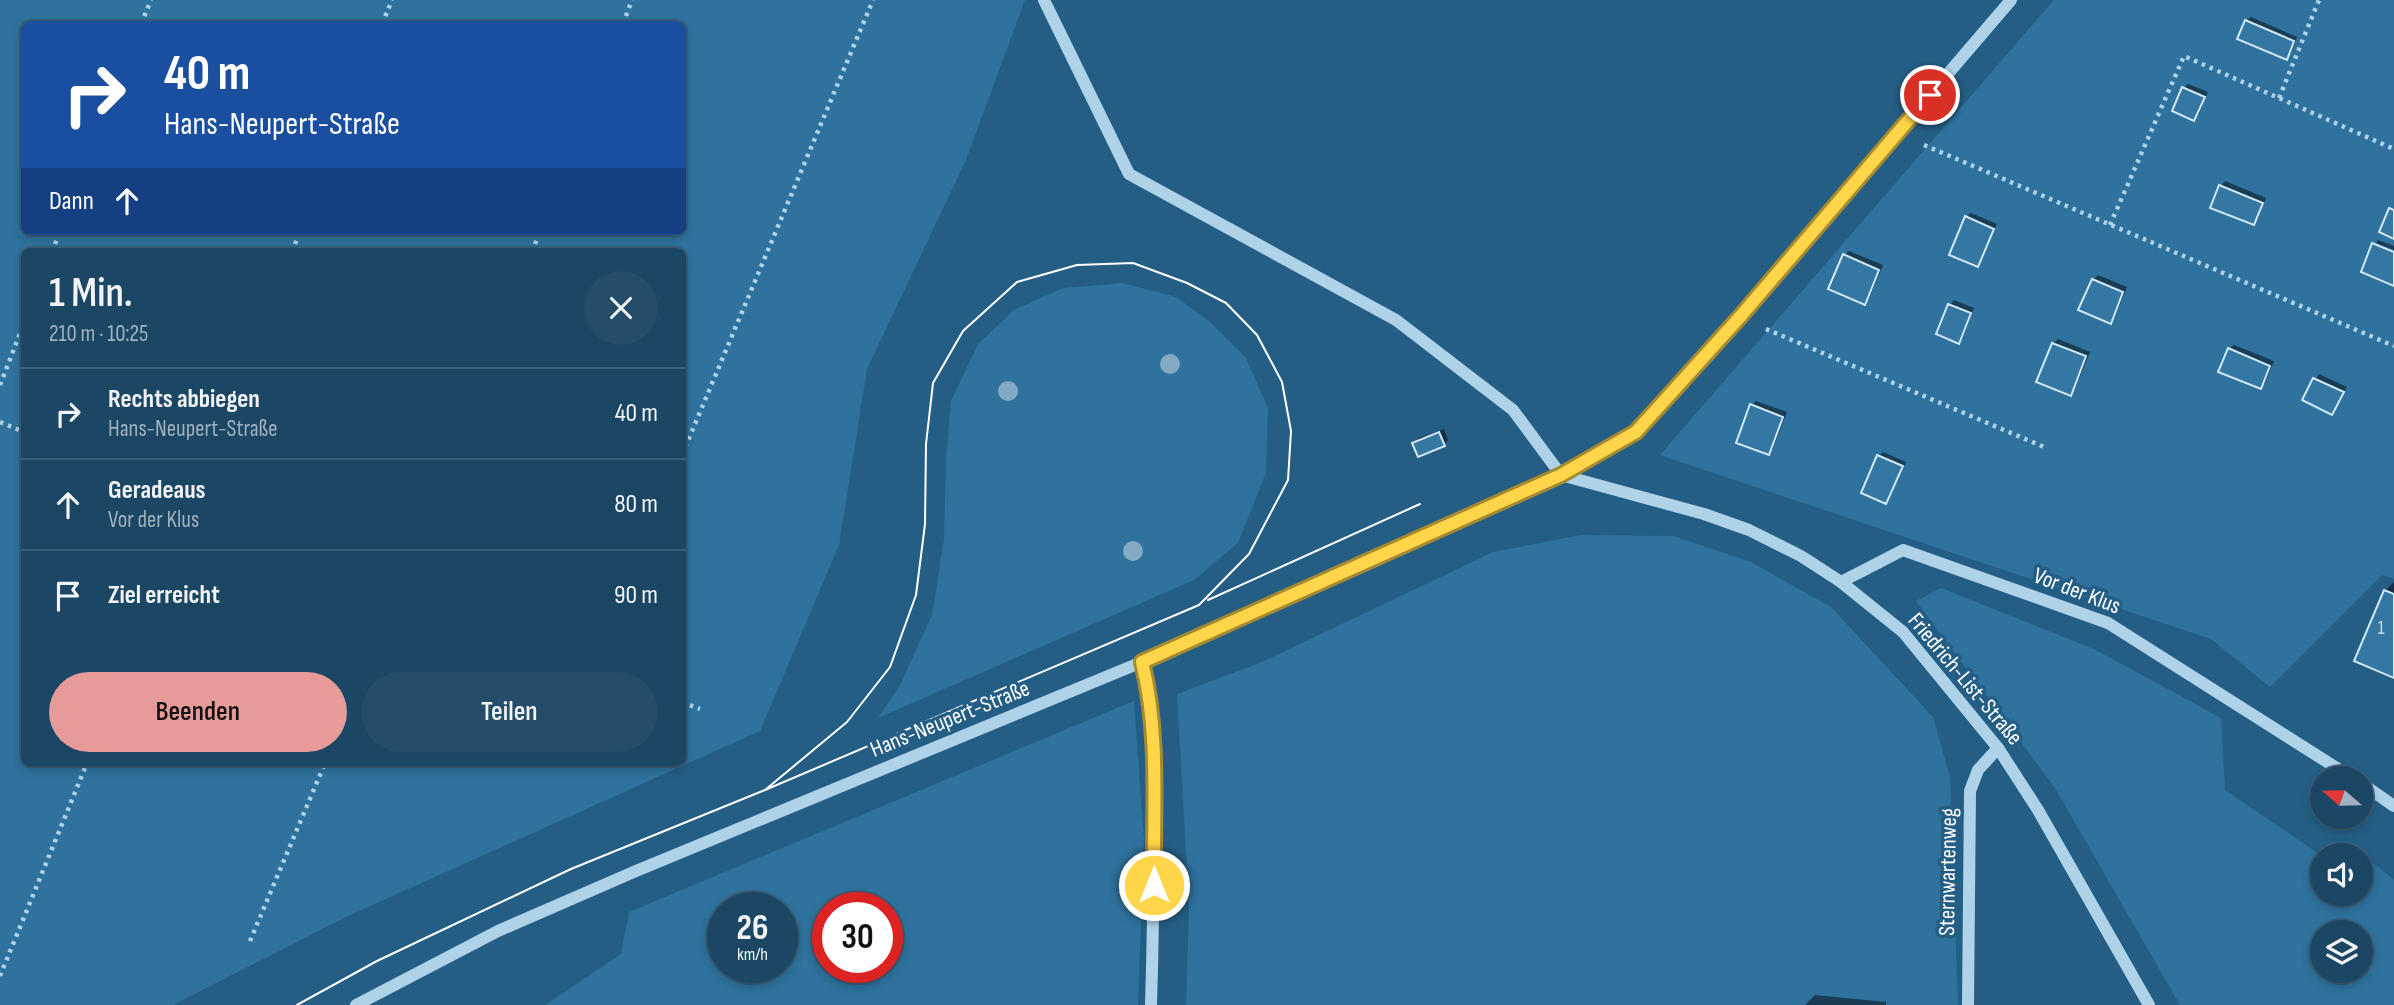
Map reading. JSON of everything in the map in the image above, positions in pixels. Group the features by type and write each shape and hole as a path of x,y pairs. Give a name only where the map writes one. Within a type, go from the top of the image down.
{"street":[{"path":"1044,0 1129,174 1396,320 1513,410 1561,475 1636,432 1739,318 2011,0"},
{"name":"Friedrich-List-Straße","path":"1561,475 1704,514 1749,530 1801,556 1841,582 1903,632 1998,748 2038,810 2149,1005"},
{"name":"Hans-Neupert-Straße","path":"355,1005 498,931 1142,662 1561,475"},
{"name":"Vor der Klus","path":"1841,582 1903,550 2108,622 2334,766"},
{"path":"1142,662 1153,723 1154,912 1151,1005"},
{"name":"Sternwartenweg","path":"1968,1005 1970,791 1978,770 1998,748"},
{"path":"2373,791 2394,806"}],"path":[{"path":"142,21 151,0"},
{"path":"383,21 391,0"},
{"path":"623,21 632,0"},
{"path":"686,445 873,0"},
{"path":"2279,98 2319,0"},
{"path":"2110,225 2183,55 2394,149"},
{"path":"1897,133 2394,346"},
{"path":"1739,318 2045,447"},
{"path":"0,385 21,331"},
{"path":"0,422 21,431"},
{"path":"686,704 700,709"},
{"path":"0,976 86,766"},
{"path":"250,941 324,766"}],"shaded area":[{"path":"0,0 1025,0 966,160 867,369 839,545 760,731 686,764 686,248 21,248 21,766 682,766 348,916 173,1005 0,1005"},
{"path":"2054,0 2394,0 2394,579 2382,575 2270,687 2211,639 1660,455"},
{"path":"1123,283 1176,297 1209,321 1246,358 1268,408 1266,473 1238,543 1194,580 878,718 899,687 932,615 944,539 951,401 978,344 1014,310 1063,288"},
{"path":"1581,535 1673,536 1751,562 1831,607 1933,717 1950,777 1958,1005 1186,1005 1189,906 1177,694 1262,662 1493,552"},
{"path":"1941,588 2094,649 2221,718 2225,790 2310,848 2310,906 2373,906 2373,862 2394,880 2394,1005 2180,1005 2055,788 1916,601"},
{"path":"1134,701 1144,839 1138,1005 545,1005 621,954 629,912"}],"building":[{"path":"2245,20 2294,41 2287,60 2237,39"},
{"path":"2182,87 2205,97 2194,121 2172,111"},
{"path":"2219,185 2263,203 2254,225 2210,208"},
{"path":"2389,208 2394,210 2394,239 2379,232"},
{"path":"1965,216 1994,229 1978,267 1949,255"},
{"path":"2372,243 2394,252 2394,286 2361,272"},
{"path":"1843,254 1879,270 1865,305 1828,289"},
{"path":"2092,279 2123,292 2111,324 2078,310"},
{"path":"1948,304 1971,313 1959,344 1936,334"},
{"path":"2052,343 2086,356 2071,396 2036,382"},
{"path":"2228,348 2270,366 2261,389 2218,372"},
{"path":"2313,378 2344,392 2332,415 2302,400"},
{"path":"1750,404 1783,417 1769,455 1736,443"},
{"path":"1439,432 1445,446 1418,457 1412,443"},
{"path":"1877,455 1903,466 1886,504 1861,493"},
{"path":"2384,590 2394,594 2394,678 2354,661"}],"tram line":[{"path":"297,1005 377,961 571,869 765,790 1199,605 1249,554 1288,480 1291,431 1282,382 1257,335 1226,303 1187,283 1133,263 1077,265 1017,282 963,331 933,383 926,444 925,524 916,595 890,667 847,722 765,790"},
{"path":"1208,600 1420,504"}],"route":[{"path":"1154,885 1153,723 1142,662 1561,475 1636,432 1739,318 1930,95"}]}
